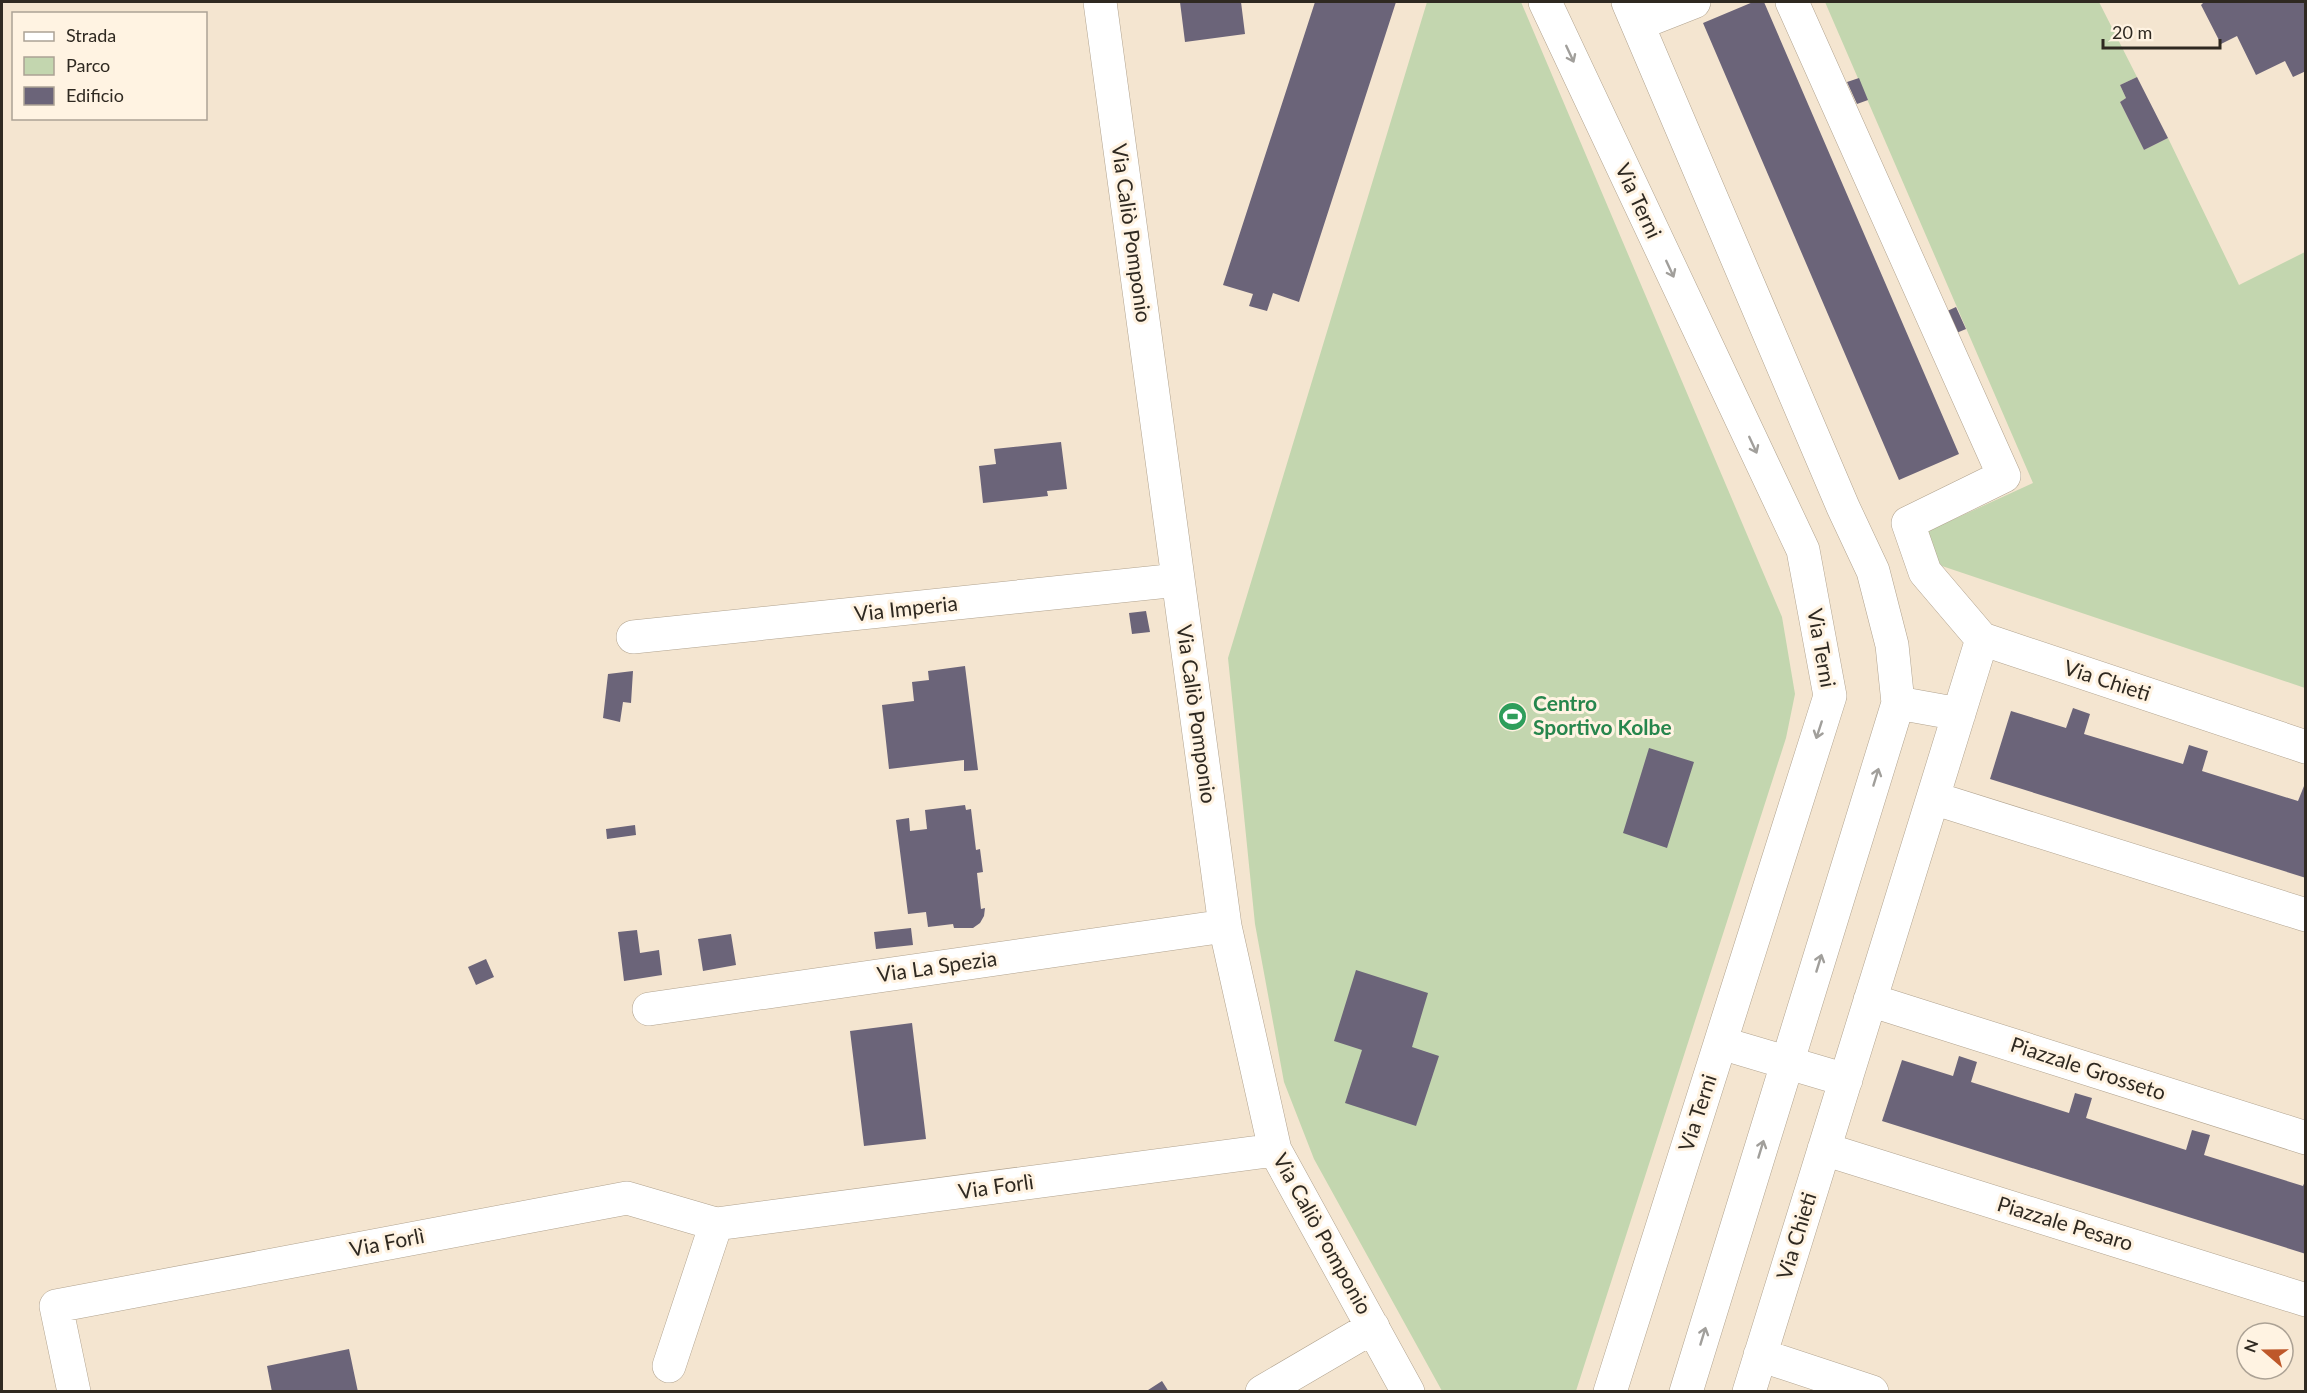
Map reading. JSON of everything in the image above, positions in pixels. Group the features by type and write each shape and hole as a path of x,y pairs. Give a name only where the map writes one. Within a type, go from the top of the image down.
{"street":[{"name":"Via Caliò Pomponio","path":"1100,2 1225,926 1245,1025 1275,1150 1408,1392"},
{"name":"Via Terni","path":"1545,2 1803,550 1830,696 1721,1043 1620,1389"},
{"path":"1686,1392 1898,703 1892,645 1873,572 1843,507 1633,13 1694,2"},
{"path":"1792,2 2004,476 1908,523 1925,573 1982,639"},
{"name":"Via Imperia","path":"633,637 1178,580"},
{"name":"Via Chieti","path":"1749,1392 1982,639 2306,747"},
{"path":"1898,703 1959,714"},
{"path":"1933,798 2306,915"},
{"name":"Via La Spezia","path":"649,1009 1225,926"},
{"name":"Piazzale Grosseto","path":"1870,1000 2306,1138"},
{"path":"1721,1043 1846,1080"},
{"name":"Piazzale Pesaro","path":"1824,1149 2306,1300"},
{"name":"Via Forlì","path":"74,1392 56,1306 627,1198 716,1224 1275,1150"},
{"path":"669,1366 716,1224"},
{"path":"1262,1392 1373,1327"},
{"path":"1760,1355 1872,1392"}],"green space":[{"name":"Centro Sportivo Kolbe","path":"1427,2 1521,2 1782,617 1795,694 1786,738 1576,1391 1442,1391 1314,1159 1284,1082 1255,924 1228,658"},
{"path":"1825,2 2099,2 2137,77 2120,85 2126,98 2120,102 2144,150 2168,138 2239,285 2305,252 2305,688 1939,565 1926,532 2033,483"}],"building":[{"path":"1180,2 1241,2 1245,34 1185,42"},
{"path":"1315,2 1396,2 1299,302 1273,293 1267,311 1249,306 1253,294 1223,285"},
{"path":"1753,2 1764,2 1959,454 1899,480 1703,23"},
{"path":"2204,2 2306,2 2306,71 2293,77 2285,61 2256,75 2237,36 2221,44 2201,5"},
{"path":"2137,77 2168,138 2144,150 2120,102 2126,98 2120,85"},
{"path":"1859,78 1868,100 1857,104 1847,82"},
{"path":"1956,307 1966,329 1954,334 1945,312"},
{"path":"1061,442 1067,489 1047,491 1048,496 983,503 979,466 996,464 994,449"},
{"path":"1146,611 1150,632 1132,634 1129,613"},
{"path":"965,666 978,770 964,771 964,760 889,769 882,705 914,701 912,682 929,680 928,671"},
{"path":"633,671 631,703 623,702 620,722 603,718 608,674"},
{"path":"2073,708 2090,714 2084,734 2183,764 2189,745 2208,751 2202,771 2298,801 2306,781 2306,878 1990,779 2011,711 2066,728"},
{"path":"1649,748 1694,762 1667,848 1623,833"},
{"path":"965,805 966,810 971,809 976,850 980,849 983,872 977,873 981,909 985,908 984,916 973,928 954,928 953,924 928,927 926,912 908,914 896,820 909,818 910,831 927,829 925,810"},
{"path":"635,825 636,835 607,839 606,829"},
{"path":"911,928 913,945 876,949 874,932"},
{"path":"637,930 640,953 659,950 662,975 624,981 618,932"},
{"path":"731,934 736,965 703,971 698,939"},
{"path":"486,959 494,977 476,985 468,967"},
{"path":"1356,970 1428,993 1412,1047 1439,1056 1416,1126 1345,1103 1362,1050 1334,1041"},
{"path":"912,1023 926,1139 864,1146 850,1031"},
{"path":"1959,1056 1977,1062 1971,1082 2069,1113 2075,1093 2092,1098 2086,1118 2186,1150 2192,1130 2210,1135 2204,1155 2303,1186 2306,1179 2306,1254 1882,1121 1902,1060 1953,1076"},
{"path":"349,1349 358,1392 272,1392 267,1366"},
{"path":"1162,1381 1169,1392 1145,1392"}],"place":[{"name":"Centro Sportivo Kolbe","path":"1512,716"}]}
